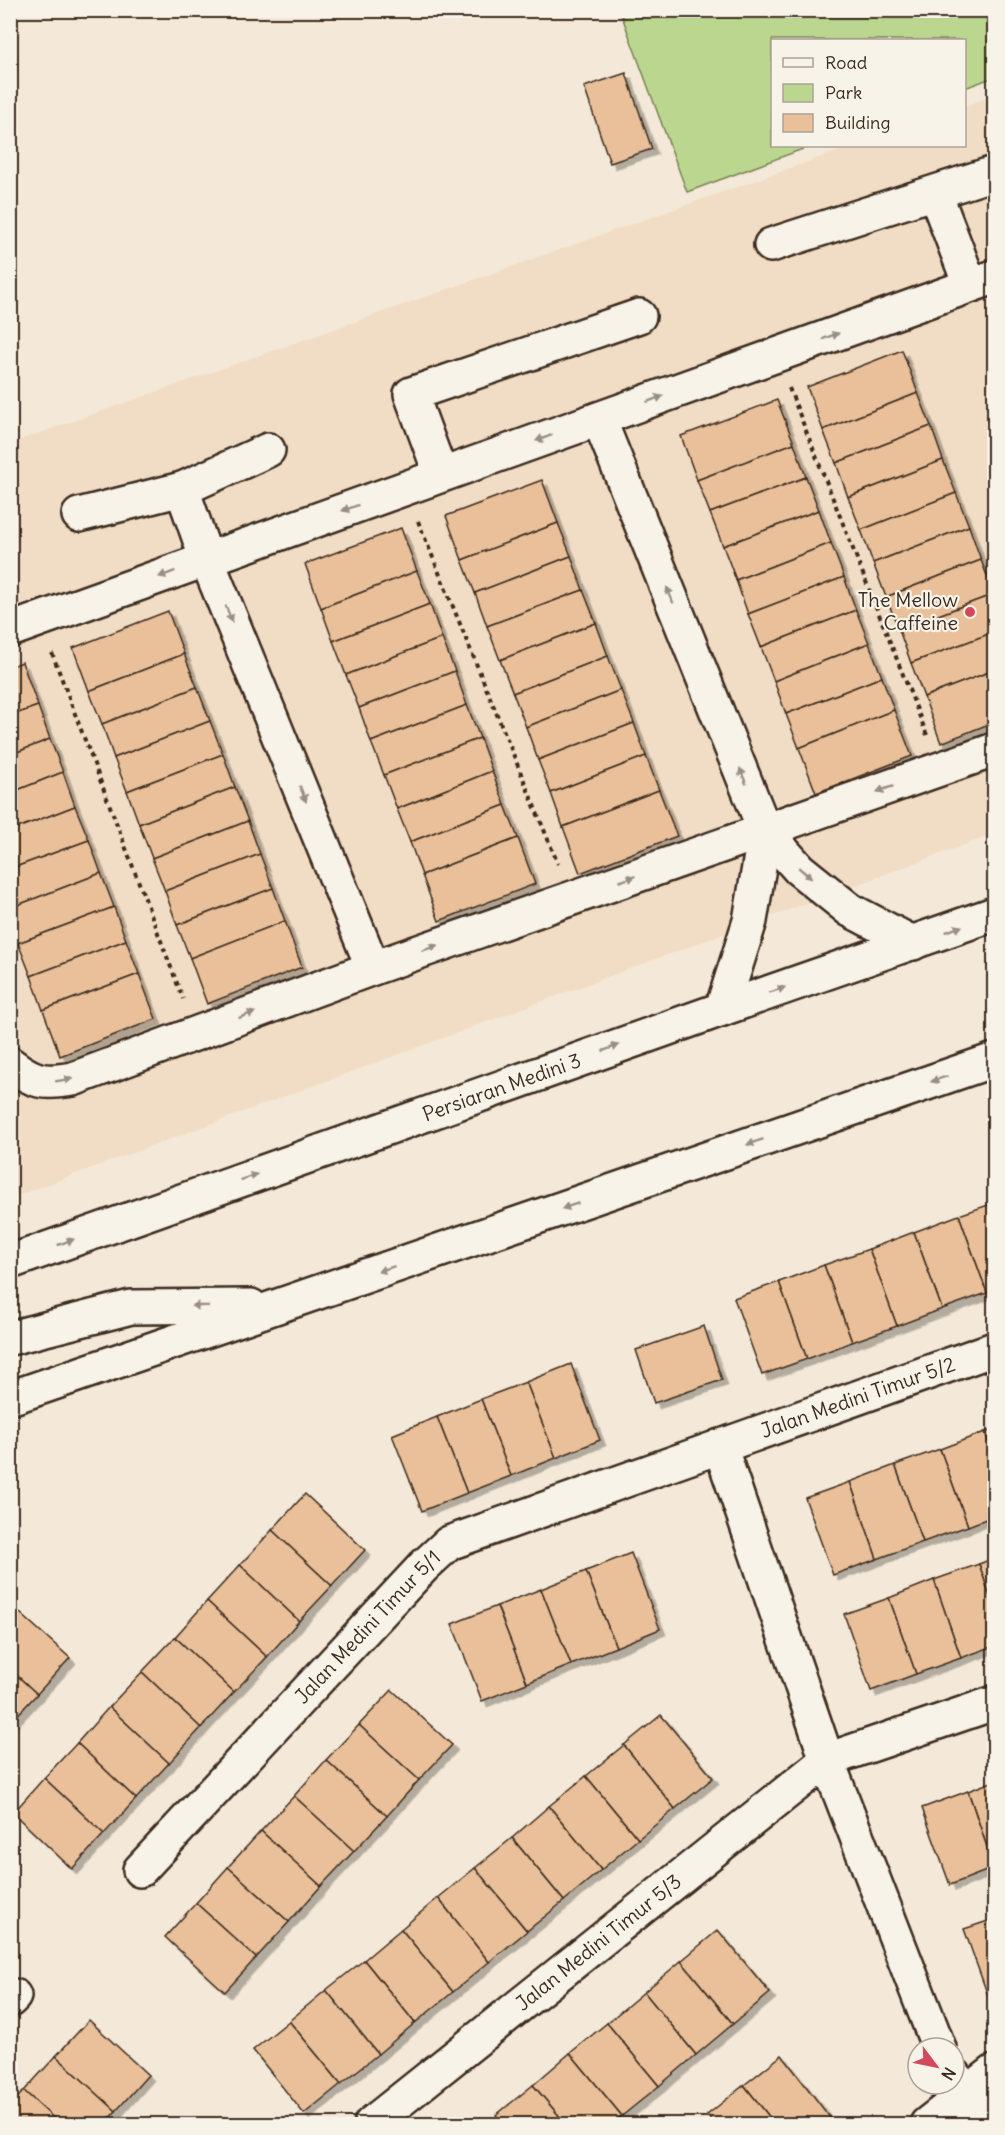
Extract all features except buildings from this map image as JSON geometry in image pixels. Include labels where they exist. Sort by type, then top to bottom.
[{"type":"street","points":[[771,245],[994,173]]},
{"type":"street","points":[[25,625],[982,281],[935,193]]},
{"type":"street","points":[[441,475],[411,394],[639,316]]},
{"type":"street","points":[[600,419],[765,831],[799,869],[850,910],[914,943]]},
{"type":"street","points":[[79,515],[182,489],[268,450]]},
{"type":"street","points":[[182,489],[207,560],[374,968]]},
{"type":"street","points":[[10,1064],[28,1077],[50,1083],[73,1079],[374,968],[994,750]]},
{"type":"street","points":[[722,1009],[750,921],[765,831]]},
{"type":"street","name":"Persiaran Medini 3","points":[[10,1262],[994,914]]},
{"type":"street","points":[[10,1398],[994,1060]]},
{"type":"street","points":[[10,1338],[131,1307],[280,1306]]},
{"type":"street","name":"Jalan Medini Timur 5/2","points":[[720,1446],[994,1349]]},
{"type":"street","points":[[720,1446],[827,1760],[934,2036]]},
{"type":"street","name":"Jalan Medini Timur 5/1","points":[[140,1870],[416,1575],[449,1543],[720,1446]]},
{"type":"street","name":"Jalan Medini Timur 5/3","points":[[371,2124],[827,1760],[994,1703]]},
{"type":"street","points":[[966,2082],[994,2072]]},
{"type":"street","points":[[966,2094],[986,2124]]},
{"type":"street","points":[[927,2124],[949,2096]]},
{"type":"path","points":[[776,355],[940,769]]},
{"type":"path","points":[[405,489],[572,898]]},
{"type":"path","points":[[25,625],[196,1034]]},
{"type":"shaded area","points":[[994,95],[994,834],[11,1198],[11,443],[850,147],[966,147],[966,106]]},
{"type":"green space","points":[[620,11],[994,11],[994,77],[966,88],[966,39],[771,39],[771,147],[808,147],[687,192]]},
{"type":"place","name":"The Mellow Caffeine","points":[[970,612]]}]
